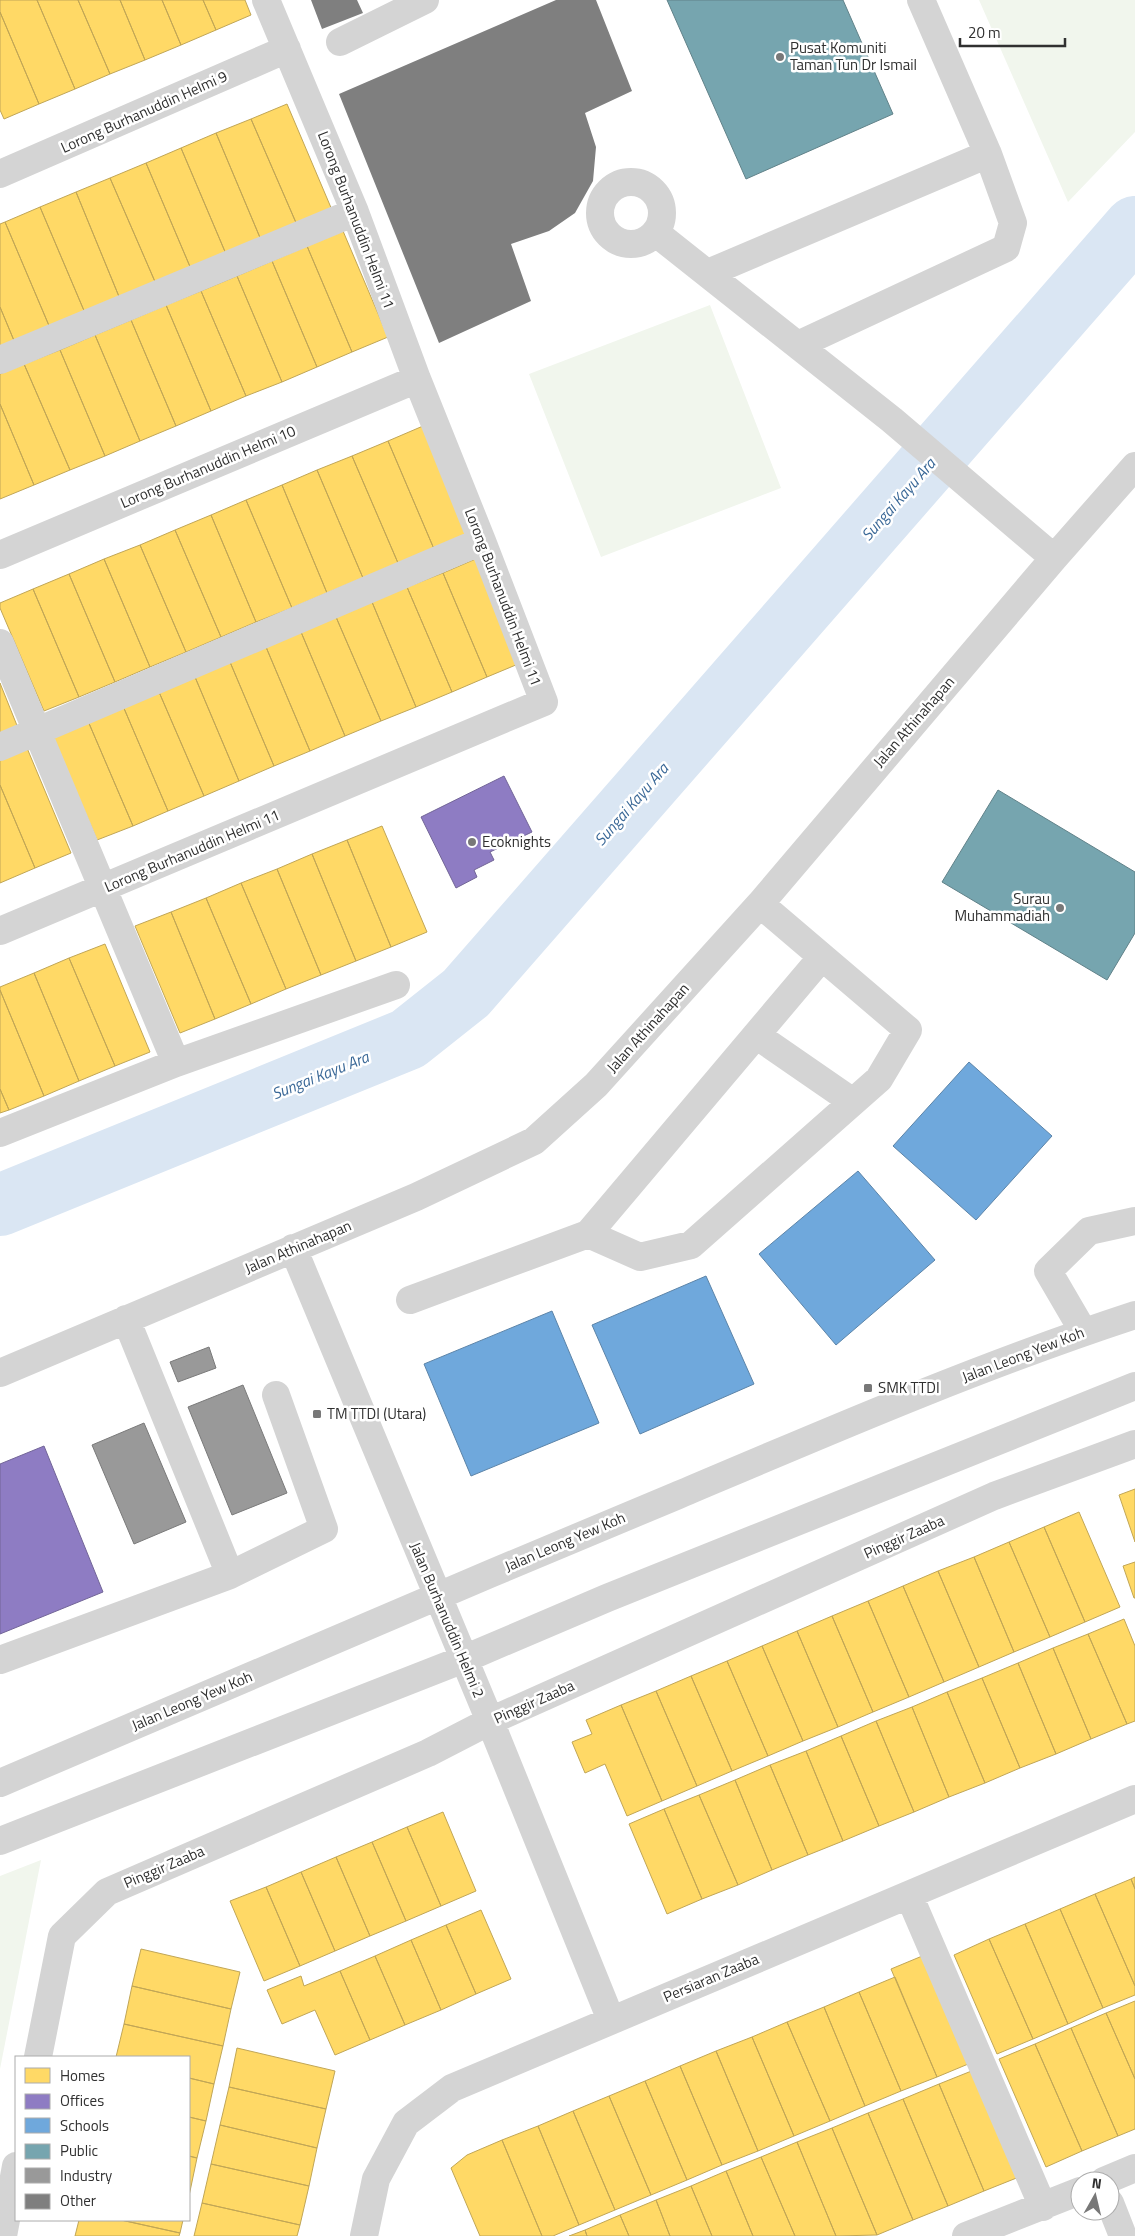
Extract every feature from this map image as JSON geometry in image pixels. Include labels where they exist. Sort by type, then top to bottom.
[{"type":"street","name":"Lorong Burhanuddin Helmi 11","points":[[0,931],[544,702],[482,541],[416,379],[355,212],[266,0]]},
{"type":"street","points":[[340,42],[425,0]]},
{"type":"street","points":[[798,345],[1006,248],[1013,223],[988,154],[922,0]]},
{"type":"street","name":"Lorong Burhanuddin Helmi 9","points":[[0,174],[287,50]]},
{"type":"street","points":[[708,272],[988,154]]},
{"type":"street","points":[[0,360],[355,212]]},
{"type":"street","points":[[656,233],[708,272],[892,420],[1054,558]]},
{"type":"street","name":"Lorong Burhanuddin Helmi 10","points":[[0,555],[416,379]]},
{"type":"street","name":"Jalan Athinahapan","points":[[0,1373],[416,1197],[534,1141],[596,1085],[760,904],[1054,558],[1135,466]]},
{"type":"street","points":[[0,747],[38,733],[482,541]]},
{"type":"street","points":[[0,643],[101,889],[176,1063]]},
{"type":"street","points":[[588,1234],[640,1257],[691,1245],[879,1079],[908,1030],[760,904]]},
{"type":"street","points":[[410,1300],[588,1234],[822,957]]},
{"type":"street","points":[[0,1133],[176,1063],[396,985]]},
{"type":"street","points":[[756,1035],[853,1102]]},
{"type":"street","points":[[1083,1332],[1048,1271],[1089,1231],[1135,1220]]},
{"type":"street","name":"Jalan Burhanuddin Helmi 2","points":[[292,1248],[436,1596],[490,1721],[610,2020]]},
{"type":"street","name":"Jalan Leong Yew Koh","points":[[0,1783],[436,1596],[869,1414],[1083,1332],[1135,1315]]},
{"type":"street","points":[[126,1320],[230,1574]]},
{"type":"street","points":[[0,1841],[464,1659],[607,1598],[1135,1386]]},
{"type":"street","points":[[0,1660],[230,1574],[324,1529],[276,1395]]},
{"type":"street","name":"Pinggir Zaaba","points":[[38,2056],[62,1936],[107,1892],[428,1753],[490,1721],[994,1496],[1135,1444]]},
{"type":"street","name":"Persiaran Zaaba","points":[[364,2236],[376,2179],[406,2123],[452,2088],[1135,1799]]},
{"type":"street","points":[[909,1895],[1043,2207]]},
{"type":"street","points":[[1120,2174],[1135,2168]]},
{"type":"street","points":[[2,2236],[15,2171]]},
{"type":"street","points":[[966,2236],[1070,2195]]},
{"type":"street","points":[[1117,2221],[1123,2236]]},
{"type":"shaded area","points":[[979,0],[1135,0],[1135,132],[1068,202]]},
{"type":"shaded area","points":[[710,305],[781,488],[601,557],[529,374]]},
{"type":"shaded area","points":[[41,1860],[0,2069],[0,1876]]},
{"type":"building: Homes","points":[[0,0],[37,0],[75,89],[39,104],[0,12]]},
{"type":"building: Homes","points":[[37,0],[78,0],[110,74],[75,89]]},
{"type":"building: Homes","points":[[78,0],[120,0],[145,60],[110,74]]},
{"type":"building: Homes","points":[[120,0],[162,0],[181,45],[145,60]]},
{"type":"building: Homes","points":[[162,0],[203,0],[216,30],[181,45]]},
{"type":"building: Homes","points":[[203,0],[245,0],[251,15],[216,30]]},
{"type":"building: Homes","points":[[0,12],[39,104],[4,119],[0,110]]},
{"type":"building: Homes","points":[[287,104],[332,210],[297,225],[251,119]]},
{"type":"building: Homes","points":[[251,119],[297,225],[261,240],[216,133]]},
{"type":"building: Homes","points":[[216,133],[261,240],[226,254],[181,148]]},
{"type":"building: Homes","points":[[181,148],[226,254],[191,269],[146,163]]},
{"type":"building: Homes","points":[[146,163],[191,269],[156,284],[110,178]]},
{"type":"building: Homes","points":[[110,178],[156,284],[120,299],[76,192]]},
{"type":"building: Homes","points":[[76,192],[120,299],[85,313],[40,207]]},
{"type":"building: Homes","points":[[40,207],[85,313],[50,328],[5,222]]},
{"type":"building: Homes","points":[[5,222],[50,328],[15,343],[0,307],[0,224]]},
{"type":"building: Homes","points":[[343,231],[388,337],[352,352],[307,246]]},
{"type":"building: Homes","points":[[307,246],[352,352],[317,367],[272,261]]},
{"type":"building: Homes","points":[[272,261],[317,367],[282,382],[237,276]]},
{"type":"building: Homes","points":[[237,276],[282,382],[246,396],[201,291]]},
{"type":"building: Homes","points":[[201,291],[246,396],[211,411],[166,305]]},
{"type":"building: Homes","points":[[166,305],[211,411],[176,426],[131,320]]},
{"type":"building: Homes","points":[[0,307],[15,343],[0,349]]},
{"type":"building: Homes","points":[[131,320],[176,426],[140,441],[95,335]]},
{"type":"building: Homes","points":[[95,335],[140,441],[105,456],[60,350]]},
{"type":"building: Homes","points":[[60,350],[105,456],[70,470],[24,364]]},
{"type":"building: Homes","points":[[24,364],[70,470],[34,485],[0,404],[0,374]]},
{"type":"building: Homes","points":[[0,404],[34,485],[0,499]]},
{"type":"building: Homes","points":[[423,426],[469,534],[434,549],[388,441]]},
{"type":"building: Homes","points":[[388,441],[434,549],[398,563],[352,456]]},
{"type":"building: Homes","points":[[352,456],[398,563],[363,578],[317,470]]},
{"type":"building: Homes","points":[[317,470],[363,578],[327,593],[282,485]]},
{"type":"building: Homes","points":[[282,485],[327,593],[292,608],[246,500]]},
{"type":"building: Homes","points":[[246,500],[292,608],[256,622],[211,515]]},
{"type":"building: Homes","points":[[211,515],[256,622],[221,637],[175,530]]},
{"type":"building: Homes","points":[[175,530],[221,637],[186,652],[140,545]]},
{"type":"building: Homes","points":[[140,545],[186,652],[150,667],[104,559]]},
{"type":"building: Homes","points":[[478,558],[523,662],[487,677],[443,573]]},
{"type":"building: Homes","points":[[104,559],[150,667],[115,682],[69,574]]},
{"type":"building: Homes","points":[[443,573],[487,677],[452,692],[407,587]]},
{"type":"building: Homes","points":[[69,574],[115,682],[79,697],[33,589]]},
{"type":"building: Homes","points":[[407,587],[452,692],[416,707],[372,602]]},
{"type":"building: Homes","points":[[33,589],[79,697],[44,711],[0,608],[0,603]]},
{"type":"building: Homes","points":[[372,602],[416,707],[381,721],[336,617]]},
{"type":"building: Homes","points":[[336,617],[381,721],[345,736],[301,632]]},
{"type":"building: Homes","points":[[301,632],[345,736],[310,751],[266,647]]},
{"type":"building: Homes","points":[[266,647],[310,751],[274,766],[230,662]]},
{"type":"building: Homes","points":[[230,662],[274,766],[239,781],[195,677]]},
{"type":"building: Homes","points":[[195,677],[239,781],[204,796],[159,692]]},
{"type":"building: Homes","points":[[0,683],[18,728],[0,735]]},
{"type":"building: Homes","points":[[159,692],[204,796],[168,811],[123,706]]},
{"type":"building: Homes","points":[[123,706],[168,811],[133,826],[88,721]]},
{"type":"building: Homes","points":[[88,721],[133,826],[97,840],[52,736]]},
{"type":"building: Homes","points":[[27,748],[71,853],[35,868],[0,785],[0,760]]},
{"type":"building: Homes","points":[[0,785],[35,868],[0,883]]},
{"type":"building: Homes","points":[[382,826],[427,932],[391,947],[347,840]]},
{"type":"building: Homes","points":[[347,840],[391,947],[356,961],[312,854]]},
{"type":"building: Homes","points":[[312,854],[356,961],[321,975],[277,869]]},
{"type":"building: Homes","points":[[277,869],[321,975],[286,989],[241,883]]},
{"type":"building: Homes","points":[[241,883],[286,989],[251,1004],[206,898]]},
{"type":"building: Homes","points":[[206,898],[251,1004],[215,1019],[171,912]]},
{"type":"building: Homes","points":[[171,912],[215,1019],[180,1033],[135,926]]},
{"type":"building: Homes","points":[[105,944],[150,1052],[115,1066],[69,958]]},
{"type":"building: Homes","points":[[69,958],[115,1066],[79,1081],[34,973]]},
{"type":"building: Homes","points":[[34,973],[79,1081],[44,1096],[0,990],[0,987]]},
{"type":"building: Homes","points":[[0,990],[44,1096],[9,1110],[0,1089]]},
{"type":"building: Homes","points":[[0,1089],[9,1110],[0,1113]]},
{"type":"building: Homes","points":[[1135,1489],[1135,1542],[1119,1495]]},
{"type":"building: Homes","points":[[1079,1512],[1120,1607],[1085,1622],[1044,1527]]},
{"type":"building: Homes","points":[[1044,1527],[1085,1622],[1050,1637],[1009,1542]]},
{"type":"building: Homes","points":[[1009,1542],[1050,1637],[1014,1652],[974,1557]]},
{"type":"building: Homes","points":[[974,1557],[1014,1652],[979,1667],[938,1571]]},
{"type":"building: Homes","points":[[1135,1562],[1135,1598],[1134,1598],[1123,1566]]},
{"type":"building: Homes","points":[[938,1571],[979,1667],[944,1682],[903,1586]]},
{"type":"building: Homes","points":[[903,1586],[944,1682],[909,1697],[868,1601]]},
{"type":"building: Homes","points":[[868,1601],[909,1697],[873,1712],[832,1616]]},
{"type":"building: Homes","points":[[832,1616],[873,1712],[838,1727],[797,1631]]},
{"type":"building: Homes","points":[[1124,1619],[1135,1646],[1135,1721],[1127,1724],[1088,1634]]},
{"type":"building: Homes","points":[[797,1631],[838,1727],[803,1741],[762,1646]]},
{"type":"building: Homes","points":[[1088,1634],[1127,1724],[1091,1739],[1053,1648]]},
{"type":"building: Homes","points":[[762,1646],[803,1741],[768,1756],[727,1661]]},
{"type":"building: Homes","points":[[1053,1648],[1091,1739],[1056,1754],[1018,1663]]},
{"type":"building: Homes","points":[[727,1661],[768,1756],[732,1771],[691,1676]]},
{"type":"building: Homes","points":[[1018,1663],[1056,1754],[1020,1768],[982,1678]]},
{"type":"building: Homes","points":[[691,1676],[732,1771],[697,1786],[656,1691]]},
{"type":"building: Homes","points":[[982,1678],[1020,1768],[985,1783],[947,1692]]},
{"type":"building: Homes","points":[[656,1691],[697,1786],[662,1801],[621,1705]]},
{"type":"building: Homes","points":[[947,1692],[985,1783],[949,1797],[912,1707]]},
{"type":"building: Homes","points":[[621,1705],[662,1801],[627,1816],[605,1764],[585,1773],[572,1742],[592,1734],[586,1720]]},
{"type":"building: Homes","points":[[912,1707],[949,1797],[914,1812],[876,1721]]},
{"type":"building: Homes","points":[[876,1721],[914,1812],[879,1826],[841,1736]]},
{"type":"building: Homes","points":[[841,1736],[879,1826],[843,1841],[806,1751]]},
{"type":"building: Homes","points":[[806,1751],[843,1841],[808,1855],[770,1765]]},
{"type":"building: Homes","points":[[770,1765],[808,1855],[772,1870],[735,1780]]},
{"type":"building: Homes","points":[[735,1780],[772,1870],[738,1885],[699,1795]]},
{"type":"building: Homes","points":[[699,1795],[738,1885],[702,1899],[664,1809]]},
{"type":"building: Homes","points":[[664,1809],[702,1899],[667,1914],[629,1824]]},
{"type":"building: Homes","points":[[443,1812],[476,1891],[441,1906],[407,1827]]},
{"type":"building: Homes","points":[[407,1827],[441,1906],[406,1921],[372,1842]]},
{"type":"building: Homes","points":[[372,1842],[406,1921],[370,1936],[336,1857]]},
{"type":"building: Homes","points":[[336,1857],[370,1936],[335,1951],[301,1872]]},
{"type":"building: Homes","points":[[301,1872],[335,1951],[300,1966],[266,1887]]},
{"type":"building: Homes","points":[[1135,1877],[1135,1889],[1131,1879]]},
{"type":"building: Homes","points":[[1131,1879],[1135,1889],[1135,1986],[1095,1894]]},
{"type":"building: Homes","points":[[266,1887],[300,1966],[264,1981],[230,1901]]},
{"type":"building: Homes","points":[[1095,1894],[1135,1986],[1135,1995],[1103,2008],[1060,1909]]},
{"type":"building: Homes","points":[[1060,1909],[1103,2008],[1068,2024],[1025,1924]]},
{"type":"building: Homes","points":[[481,1910],[511,1979],[476,1994],[446,1925]]},
{"type":"building: Homes","points":[[1025,1924],[1068,2024],[1033,2039],[989,1939]]},
{"type":"building: Homes","points":[[446,1925],[476,1994],[441,2010],[411,1940]]},
{"type":"building: Homes","points":[[989,1939],[1033,2039],[997,2054],[954,1955]]},
{"type":"building: Homes","points":[[411,1940],[441,2010],[405,2025],[375,1956]]},
{"type":"building: Homes","points":[[141,1949],[240,1972],[231,2009],[132,1986]]},
{"type":"building: Homes","points":[[927,1954],[973,2062],[937,2077],[891,1969]]},
{"type":"building: Homes","points":[[375,1956],[405,2025],[370,2040],[340,1971]]},
{"type":"building: Homes","points":[[340,1971],[370,2040],[335,2055],[315,2010],[282,2024],[267,1990],[301,1976],[304,1986]]},
{"type":"building: Homes","points":[[895,1977],[937,2077],[901,2091],[859,1992]]},
{"type":"building: Homes","points":[[132,1986],[231,2009],[223,2046],[124,2024]]},
{"type":"building: Homes","points":[[859,1992],[901,2091],[865,2106],[824,2007]]},
{"type":"building: Homes","points":[[1135,2001],[1135,2079],[1106,2013]]},
{"type":"building: Homes","points":[[824,2007],[865,2106],[830,2121],[787,2022]]},
{"type":"building: Homes","points":[[1106,2013],[1135,2079],[1135,2129],[1118,2136],[1071,2028]]},
{"type":"building: Homes","points":[[787,2022],[830,2121],[794,2136],[752,2037]]},
{"type":"building: Homes","points":[[124,2024],[223,2046],[214,2084],[190,2078],[190,2056],[116,2056]]},
{"type":"building: Homes","points":[[1071,2028],[1118,2136],[1082,2151],[1035,2044]]},
{"type":"building: Homes","points":[[752,2037],[794,2136],[758,2151],[716,2051]]},
{"type":"building: Homes","points":[[1035,2044],[1082,2151],[1046,2167],[999,2059]]},
{"type":"building: Homes","points":[[237,2048],[335,2071],[326,2109],[229,2087]]},
{"type":"building: Homes","points":[[716,2051],[758,2151],[722,2165],[680,2066]]},
{"type":"building: Homes","points":[[680,2066],[722,2165],[687,2180],[645,2081]]},
{"type":"building: Homes","points":[[974,2070],[1019,2177],[984,2191],[939,2084]]},
{"type":"building: Homes","points":[[190,2078],[214,2084],[206,2121],[190,2117]]},
{"type":"building: Homes","points":[[645,2081],[687,2180],[651,2195],[609,2096]]},
{"type":"building: Homes","points":[[939,2084],[984,2191],[948,2206],[903,2099]]},
{"type":"building: Homes","points":[[229,2087],[326,2109],[317,2148],[220,2125]]},
{"type":"building: Homes","points":[[609,2096],[651,2195],[615,2210],[573,2111]]},
{"type":"building: Homes","points":[[903,2099],[948,2206],[913,2220],[868,2113]]},
{"type":"building: Homes","points":[[573,2111],[615,2210],[579,2225],[538,2126]]},
{"type":"building: Homes","points":[[868,2113],[913,2220],[877,2235],[832,2128]]},
{"type":"building: Homes","points":[[190,2117],[206,2121],[197,2158],[190,2156]]},
{"type":"building: Homes","points":[[220,2125],[317,2148],[309,2186],[211,2164]]},
{"type":"building: Homes","points":[[538,2126],[579,2225],[553,2236],[542,2236],[502,2140]]},
{"type":"building: Homes","points":[[832,2128],[877,2235],[836,2236],[797,2142]]},
{"type":"building: Homes","points":[[502,2140],[542,2236],[480,2236],[451,2168],[467,2155]]},
{"type":"building: Homes","points":[[797,2142],[836,2236],[795,2236],[761,2157]]},
{"type":"building: Homes","points":[[190,2156],[197,2158],[190,2191]]},
{"type":"building: Homes","points":[[761,2157],[795,2236],[753,2236],[726,2171]]},
{"type":"building: Homes","points":[[211,2164],[309,2186],[300,2225],[202,2203]]},
{"type":"building: Homes","points":[[726,2171],[753,2236],[712,2236],[691,2186]]},
{"type":"building: Homes","points":[[691,2186],[712,2236],[670,2236],[656,2200]]},
{"type":"building: Homes","points":[[656,2200],[670,2236],[629,2236],[620,2215]]},
{"type":"building: Homes","points":[[202,2203],[300,2225],[297,2236],[194,2236]]},
{"type":"building: Homes","points":[[620,2215],[629,2236],[587,2236],[585,2230]]},
{"type":"building: Homes","points":[[79,2221],[126,2221],[180,2233],[179,2236],[75,2236]]},
{"type":"building: Homes","points":[[126,2221],[183,2221],[180,2233]]},
{"type":"building: Homes","points":[[585,2230],[587,2236],[569,2236]]},
{"type":"building: Offices","name":"Ecoknights","points":[[504,776],[532,832],[490,852],[494,860],[474,870],[477,877],[456,888],[421,817]]},
{"type":"building: Offices","points":[[44,1446],[103,1592],[0,1634],[0,1464]]},
{"type":"building: Schools","points":[[969,1062],[1052,1136],[976,1220],[893,1146]]},
{"type":"building: Schools","points":[[858,1171],[935,1260],[836,1345],[759,1254]]},
{"type":"building: Schools","points":[[706,1276],[754,1384],[640,1434],[592,1325]]},
{"type":"building: Schools","points":[[552,1311],[599,1423],[471,1476],[424,1364]]},
{"type":"building: Public","name":"Pusat Komuniti Taman Tun Dr Ismail","points":[[667,0],[843,0],[893,114],[746,179]]},
{"type":"building: Public","name":"Surau Muhammadiah","points":[[998,790],[1135,872],[1135,933],[1107,980],[942,882]]},
{"type":"building: Industry","points":[[209,1347],[216,1368],[178,1382],[170,1362]]},
{"type":"building: Industry","points":[[243,1385],[287,1493],[232,1515],[188,1407]]},
{"type":"building: Industry","points":[[144,1423],[186,1522],[134,1544],[92,1445]]},
{"type":"building: Other","points":[[311,0],[357,0],[363,13],[322,29]]},
{"type":"building: Other","points":[[556,0],[596,0],[632,91],[585,113],[596,147],[593,181],[575,213],[549,231],[511,244],[531,301],[439,343],[339,94]]},
{"type":"waterway","name":"Sungai Kayu Ara","points":[[0,1205],[408,1039],[466,993],[1135,227]]},
{"type":"place","name":"Pusat Komuniti Taman Tun Dr Ismail","points":[[780,57]]},
{"type":"place","name":"Ecoknights","points":[[472,842]]},
{"type":"place","name":"Surau Muhammadiah","points":[[1060,908]]},
{"type":"place","name":"SMK TTDI","points":[[868,1388]]},
{"type":"place","name":"TM TTDI (Utara)","points":[[317,1414]]}]
